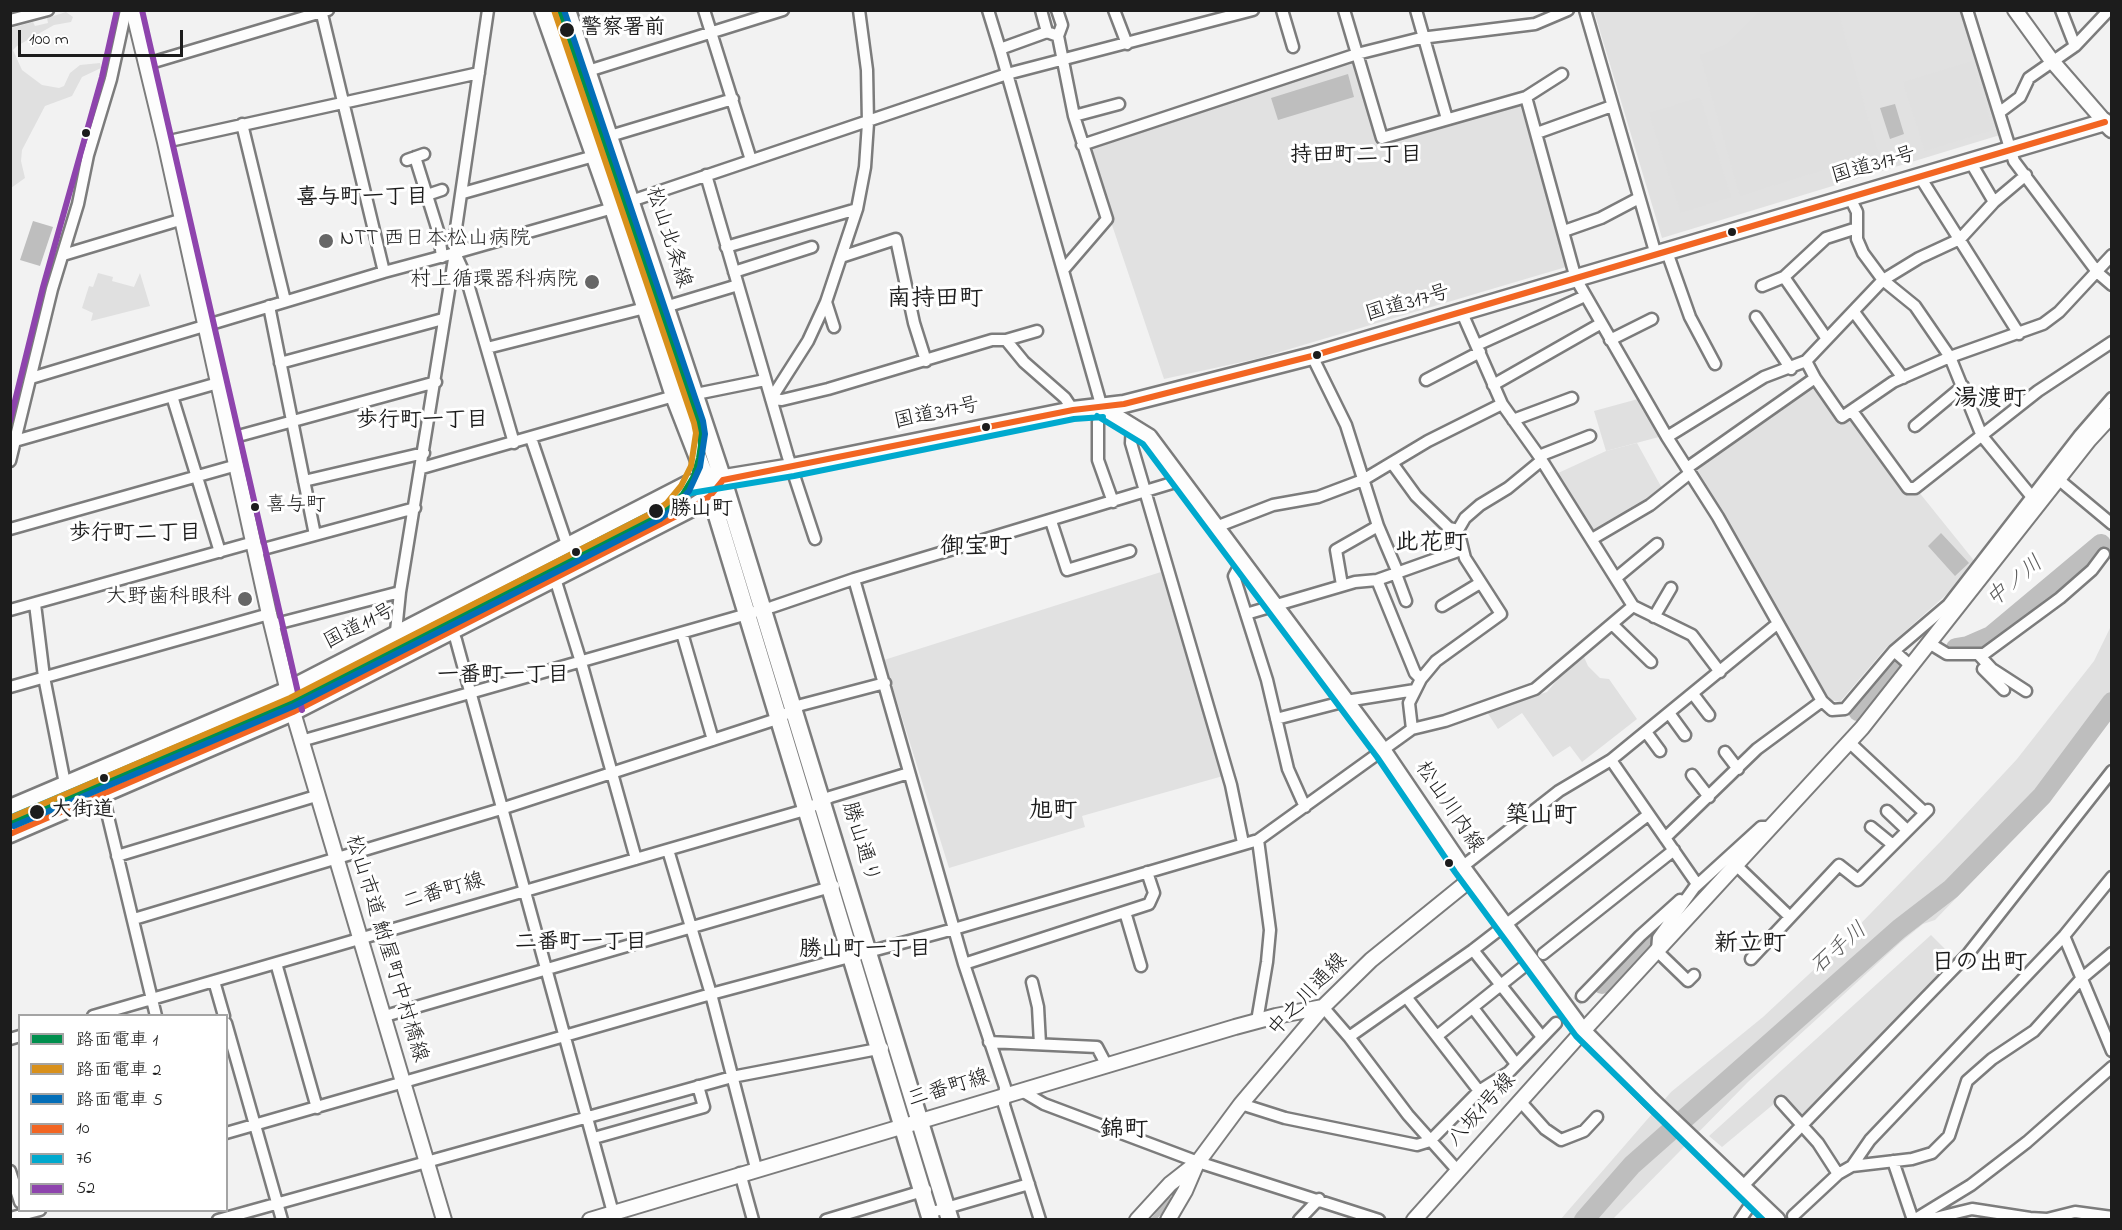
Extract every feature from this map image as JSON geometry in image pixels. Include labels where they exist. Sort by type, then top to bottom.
[{"type":"main road","name":"松山北条線","points":[[568,11],[665,307],[696,394],[713,486]]},
{"type":"main road","name":"松山北条線","points":[[544,14],[613,208],[674,396],[713,486]]},
{"type":"main road","name":"国道317号","points":[[713,486],[792,467],[1073,410],[1102,408],[1311,356],[2110,123]]},
{"type":"main road","name":"松山川内線","points":[[1102,408],[1132,424],[1149,437],[1272,606],[1384,752],[1466,873],[1582,1031],[1777,1220]]},
{"type":"main road","name":"国道11号","points":[[10,808],[288,690],[673,490],[713,486]]},
{"type":"main road","points":[[10,834],[294,712],[690,509],[713,486]]},
{"type":"main road","name":"勝山通り","points":[[713,486],[755,611],[795,711],[868,954],[887,1047]]},
{"type":"main road","name":"勝山通り","points":[[755,611],[777,719],[828,887],[851,958],[887,1047],[911,1124],[940,1186],[948,1214]]},
{"type":"main road","name":"勝山通り","points":[[911,1124],[922,1192],[930,1216]]},
{"type":"street","points":[[10,20],[48,10]]},
{"type":"street","points":[[10,461],[78,204],[90,146],[111,79],[126,10]]},
{"type":"street","name":"松山市道 鮒屋町中村橋線","points":[[134,10],[183,219],[270,619],[301,741],[385,1016],[444,1220]]},
{"type":"street","points":[[393,662],[400,592],[436,382],[488,10]]},
{"type":"street","points":[[704,10],[751,160]]},
{"type":"street","points":[[588,71],[783,10]]},
{"type":"street","points":[[771,399],[808,341],[826,302],[844,255],[857,209],[866,167],[868,123],[867,70],[859,10]]},
{"type":"street","points":[[988,10],[1102,408],[1098,422],[1098,460],[1113,502]]},
{"type":"street","points":[[1041,10],[1064,60],[1074,116],[1107,219],[1064,269]]},
{"type":"street","points":[[1000,49],[1053,34],[1062,26],[1057,10]]},
{"type":"street","points":[[1114,10],[1127,44]]},
{"type":"street","points":[[631,201],[868,123],[1007,74],[1127,44],[1217,15],[1253,10]]},
{"type":"street","points":[[1282,10],[1293,47]]},
{"type":"street","points":[[1344,10],[1382,138],[1526,97],[1562,74]]},
{"type":"street","points":[[1416,10],[1421,38],[1447,119]]},
{"type":"street","points":[[1082,145],[1357,54],[1421,38],[1535,24],[1568,10]]},
{"type":"street","points":[[1585,10],[1639,198],[1661,253],[1714,364]]},
{"type":"street","points":[[1967,10],[2000,112],[2010,151],[2098,273],[2112,285]]},
{"type":"street","points":[[2015,10],[2052,61],[2110,123]]},
{"type":"street","points":[[2061,10],[2075,46]]},
{"type":"street","points":[[2000,112],[2020,97],[2029,78],[2075,46],[2109,10]]},
{"type":"street","points":[[147,64],[323,11],[341,104],[384,272]]},
{"type":"street","points":[[544,14],[568,11]]},
{"type":"street","points":[[165,142],[479,73]]},
{"type":"street","points":[[1526,97],[1576,279],[1667,437],[1718,517],[1822,701],[1832,710],[1845,709],[1894,651],[1948,604],[2112,398]]},
{"type":"street","points":[[610,136],[733,99]]},
{"type":"street","points":[[1074,116],[1119,104]]},
{"type":"street","points":[[1537,133],[1612,106]]},
{"type":"street","points":[[242,124],[285,301]]},
{"type":"street","points":[[462,193],[594,156]]},
{"type":"street","points":[[415,157],[440,234],[442,257]]},
{"type":"street","points":[[1971,163],[1994,202]]},
{"type":"street","points":[[1667,437],[1764,377],[1791,369],[1806,361],[1883,279],[1919,258],[1960,239],[1994,202],[2026,175]]},
{"type":"street","points":[[706,176],[765,380],[815,538]]},
{"type":"street","points":[[1920,177],[2019,334]]},
{"type":"street","points":[[427,195],[442,190]]},
{"type":"street","points":[[1564,231],[1601,218],[1639,198]]},
{"type":"street","points":[[1850,198],[1857,212],[1857,239],[1863,253],[1883,279],[1915,306],[1950,357],[1982,436],[2032,497]]},
{"type":"street","points":[[31,378],[384,272],[613,208]]},
{"type":"street","points":[[726,247],[857,209]]},
{"type":"street","points":[[63,255],[183,219]]},
{"type":"street","points":[[1762,286],[1784,277],[1826,238],[1857,228]]},
{"type":"street","points":[[844,255],[896,239],[914,323],[927,361]]},
{"type":"street","points":[[734,272],[812,247]]},
{"type":"street","points":[[455,253],[466,277],[514,443]]},
{"type":"street","points":[[1806,361],[1842,417],[1903,378],[1950,357],[2043,324],[2059,312],[2098,273],[2112,255]]},
{"type":"street","points":[[1784,277],[1827,339]]},
{"type":"street","points":[[665,307],[738,285]]},
{"type":"street","points":[[1426,380],[1479,348],[1585,296]]},
{"type":"street","points":[[826,302],[834,327]]},
{"type":"street","points":[[269,306],[315,535]]},
{"type":"street","points":[[487,348],[645,308]]},
{"type":"street","points":[[1854,312],[1903,378]]},
{"type":"street","points":[[1462,313],[1502,404],[1540,458],[1633,606],[1692,635],[1720,672]]},
{"type":"street","points":[[1756,317],[1791,369]]},
{"type":"street","points":[[280,363],[443,319]]},
{"type":"street","points":[[1610,340],[1652,319]]},
{"type":"street","points":[[1493,385],[1600,324]]},
{"type":"street","points":[[771,399],[782,400],[816,392],[992,340],[1006,340],[1037,331]]},
{"type":"street","points":[[1006,340],[1024,362],[1065,398],[1073,410]]},
{"type":"street","points":[[1852,411],[1908,488],[1915,488],[2038,391],[2112,342]]},
{"type":"street","points":[[1311,356],[1346,425],[1378,526],[1406,601]]},
{"type":"street","points":[[1592,539],[1650,505],[1688,471],[1815,378]]},
{"type":"street","points":[[696,394],[765,380]]},
{"type":"street","points":[[231,438],[436,382]]},
{"type":"street","points":[[15,441],[218,383]]},
{"type":"street","points":[[1915,426],[1962,386]]},
{"type":"street","points":[[172,396],[220,552]]},
{"type":"street","points":[[422,468],[674,396]]},
{"type":"street","points":[[1514,420],[1572,398]]},
{"type":"street","points":[[1216,527],[1273,505],[1318,497],[1363,480],[1502,404]]},
{"type":"street","name":"八坂1号線","points":[[1414,1220],[1582,1031],[1737,866],[1849,742],[2058,479],[2112,415]]},
{"type":"street","points":[[1132,424],[1131,443],[1231,785],[1243,843]]},
{"type":"street","points":[[1412,729],[1410,703],[1421,679],[1436,661],[1501,614],[1461,550],[1458,530],[1465,518],[1480,505],[1508,488],[1540,458],[1590,436]]},
{"type":"street","points":[[531,438],[575,568]]},
{"type":"street","points":[[304,481],[424,453]]},
{"type":"street","points":[[1392,463],[1416,496],[1449,528],[1458,530]]},
{"type":"street","points":[[10,529],[237,465]]},
{"type":"street","points":[[2058,479],[2112,524]]},
{"type":"street","points":[[301,741],[471,695],[682,633],[1182,480]]},
{"type":"street","points":[[10,610],[220,552],[315,535],[415,508]]},
{"type":"street","points":[[1051,520],[1067,570],[1130,550]]},
{"type":"street","points":[[1342,585],[1336,550],[1378,526]]},
{"type":"street","points":[[1616,578],[1657,544]]},
{"type":"street","points":[[1246,614],[1342,585],[1377,580],[1461,550]]},
{"type":"street","points":[[1929,643],[1947,654],[1975,656],[1995,649],[2060,598],[2092,570],[2104,554]]},
{"type":"street","points":[[548,556],[613,772],[636,859]]},
{"type":"street","points":[[1241,562],[1234,576],[1290,775],[1305,807]]},
{"type":"street","points":[[854,579],[964,964],[1005,1087],[1004,1105],[1040,1220]]},
{"type":"street","points":[[1377,580],[1415,673],[1421,679]]},
{"type":"street","points":[[1442,606],[1480,583]]},
{"type":"street","points":[[1654,617],[1671,588]]},
{"type":"street","points":[[10,687],[270,619],[400,592]]},
{"type":"street","points":[[35,604],[44,677],[70,809]]},
{"type":"street","points":[[228,1132],[566,1038],[711,994],[868,954],[1258,840],[1384,752],[1412,729],[1446,721],[1535,689],[1633,606]]},
{"type":"street","points":[[444,610],[454,630],[501,809],[589,1117],[614,1216]]},
{"type":"street","points":[[1466,873],[1559,790],[1611,760],[1777,624]]},
{"type":"street","points":[[1613,625],[1651,662]]},
{"type":"street","points":[[682,633],[713,740]]},
{"type":"street","points":[[1894,651],[1911,666]]},
{"type":"street","points":[[1975,656],[2004,690]]},
{"type":"street","points":[[1975,656],[2026,691]]},
{"type":"street","points":[[134,919],[501,809],[777,719],[795,711],[801,705],[885,683]]},
{"type":"street","points":[[1276,719],[1346,701],[1415,690]]},
{"type":"street","points":[[1693,694],[1709,715]]},
{"type":"street","points":[[1665,838],[1757,749],[1822,701]]},
{"type":"street","points":[[1669,713],[1685,735]]},
{"type":"street","points":[[1646,732],[1660,751]]},
{"type":"street","points":[[1751,959],[1839,865],[1858,880],[1926,811],[1849,742]]},
{"type":"street","points":[[1725,752],[1738,769]]},
{"type":"street","points":[[1611,760],[1697,884]]},
{"type":"street","points":[[97,771],[156,1014]]},
{"type":"street","points":[[1743,1186],[1968,954],[2112,771]]},
{"type":"street","name":"二番町線","points":[[100,1014],[805,810],[822,801],[909,773]]},
{"type":"street","points":[[1692,775],[1709,797]]},
{"type":"street","points":[[117,856],[316,796]]},
{"type":"street","points":[[1887,812],[1907,830]]},
{"type":"street","points":[[1349,1037],[1473,950],[1648,815]]},
{"type":"street","points":[[1582,996],[1640,936],[1761,827],[1772,827]]},
{"type":"street","points":[[1871,827],[1893,845]]},
{"type":"street","points":[[1257,1021],[1270,930],[1258,840]]},
{"type":"street","points":[[668,850],[711,994],[756,1168]]},
{"type":"street","points":[[1543,954],[1674,850]]},
{"type":"street","points":[[1737,866],[1790,917]]},
{"type":"street","points":[[964,964],[1149,904],[1154,893],[1147,872]]},
{"type":"street","name":"中之川通線","points":[[1137,1220],[1170,1184],[1198,1161],[1241,1104],[1323,1007],[1466,873]]},
{"type":"street","points":[[1852,1166],[1870,1140],[2064,936],[2112,877]]},
{"type":"street","points":[[385,1016],[847,882]]},
{"type":"street","points":[[1694,975],[1688,981],[1657,951],[1658,938],[1697,884]]},
{"type":"street","points":[[1125,912],[1141,966]]},
{"type":"street","points":[[2064,936],[2112,1052]]},
{"type":"street","points":[[1473,950],[1542,1037]]},
{"type":"street","points":[[1793,1216],[1838,1174],[1852,1166],[1923,1157],[1944,1143],[1953,1125],[1967,1081],[1992,1059],[2034,1031],[2081,979],[2112,953]]},
{"type":"street","points":[[276,963],[317,1108]]},
{"type":"street","points":[[1437,1036],[1522,969]]},
{"type":"street","points":[[214,981],[223,1014]]},
{"type":"street","points":[[1032,982],[1038,1006],[1040,1044]]},
{"type":"street","points":[[1407,998],[1479,1091]]},
{"type":"street","points":[[1323,1007],[1430,1141],[1458,1171]]},
{"type":"street","name":"三番町線","points":[[590,1220],[614,1216],[756,1168],[1257,1021],[1323,1007]]},
{"type":"street","points":[[1473,1008],[1516,1064]]},
{"type":"street","points":[[1241,1104],[1285,1118],[1410,1145],[1430,1141],[1479,1091],[1516,1064],[1556,1023]]},
{"type":"street","points":[[228,1030],[282,1220]]},
{"type":"street","points":[[989,1042],[1097,1047],[1107,1066]]},
{"type":"street","points":[[217,1220],[732,1077],[887,1047]]},
{"type":"street","points":[[1893,1161],[1914,1220],[1971,1185],[2026,1142],[2112,1067]]},
{"type":"street","points":[[594,1138],[704,1107],[698,1086]]},
{"type":"street","points":[[1022,1091],[1044,1104],[1198,1161],[1379,1220]]},
{"type":"street","points":[[1520,1101],[1545,1129],[1561,1140],[1584,1131],[1597,1117]]},
{"type":"street","points":[[1781,1102],[1803,1125],[1838,1174]]},
{"type":"street","name":"中之川通線","points":[[1167,1220],[1185,1191],[1198,1161]]},
{"type":"street","points":[[10,1171],[18,1196]]},
{"type":"street","points":[[740,1173],[753,1220]]},
{"type":"street","points":[[930,1216],[948,1214],[1029,1184]]},
{"type":"street","points":[[826,1220],[940,1186]]},
{"type":"street","points":[[1740,1220],[1755,1198]]},
{"type":"street","points":[[1299,1220],[1319,1199]]},
{"type":"street","points":[[1927,1220],[1972,1209],[2047,1219],[2075,1212],[2112,1217]]},
{"type":"street","points":[[10,1218],[23,1215]]},
{"type":"shaded area","points":[[1762,10],[1838,11],[1878,153],[1740,196],[1700,55],[1727,44]]},
{"type":"shaded area","points":[[1594,11],[1962,11],[2000,135],[1662,238]]},
{"type":"shaded area","points":[[66,12],[73,17],[71,22],[54,25],[13,50],[22,70],[42,85],[59,88],[64,86],[70,73],[80,65],[100,63],[101,68],[82,77],[72,96],[45,106],[22,150],[21,161],[25,178],[11,188],[11,28],[33,22],[35,26],[48,23],[47,18]]},
{"type":"shaded area","points":[[1352,61],[1380,146],[1520,105],[1564,246],[1566,267],[1256,359],[1164,379],[1086,148]]},
{"type":"shaded area","points":[[1972,61],[1993,130],[1925,151],[1903,82]]},
{"type":"shaded area","points":[[1348,74],[1354,97],[1278,120],[1271,98]]},
{"type":"shaded area","points":[[1700,97],[1731,197],[1681,213],[1649,113]]},
{"type":"shaded area","points":[[1895,104],[1904,134],[1890,139],[1880,108]]},
{"type":"shaded area","points":[[33,221],[53,227],[40,266],[20,260]]},
{"type":"shaded area","points":[[98,273],[113,277],[112,281],[134,287],[140,273],[150,306],[91,321],[93,313],[82,308],[89,286],[93,287]]},
{"type":"shaded area","points":[[1814,384],[1838,422],[1851,415],[1904,490],[1918,491],[1976,563],[1955,587],[1885,649],[1840,702],[1830,700],[1695,473],[1696,466]]},
{"type":"shaded area","points":[[1638,399],[1659,437],[1606,451],[1594,411]]},
{"type":"shaded area","points":[[1637,443],[1663,490],[1644,504],[1592,531],[1556,474],[1606,451]]},
{"type":"shaded area","points":[[1941,533],[1969,563],[1955,576],[1928,546]]},
{"type":"shaded area","points":[[1161,572],[1223,776],[1082,816],[1085,827],[949,868],[884,660]]},
{"type":"shaded area","points":[[2111,626],[2111,716],[2048,803],[1935,920],[1923,924],[1901,942],[1748,1082],[1613,1219],[1560,1220],[1671,1092],[1763,1017],[1836,949],[1941,841],[2017,759],[2094,661]]},
{"type":"shaded area","points":[[1584,657],[1588,666],[1600,678],[1609,679],[1637,719],[1582,762],[1570,746],[1553,757],[1522,713],[1498,729],[1487,712],[1547,692],[1559,678]]},
{"type":"shaded area","points":[[1931,935],[1955,959],[1799,1120],[1781,1098],[1722,1147],[1709,1136]]},
{"type":"shaded area","points":[[1169,1196],[1174,1200],[1157,1219],[1150,1220]]},
{"type":"waterway","name":"中ノ川","points":[[1956,648],[1968,646],[1991,636],[2101,544]]},
{"type":"waterway","name":"中ノ川","points":[[1858,711],[1895,670]]},
{"type":"waterway","name":"石手川","points":[[1584,1220],[1632,1165],[1899,929],[1951,889],[2042,796],[2112,702]]},
{"type":"waterway","name":"中ノ川","points":[[1602,984],[1658,925]]},
{"type":"tunnel","points":[[1556,1023],[1582,996]]},
{"type":"tram line","name":"2","points":[[10,818],[290,698],[656,511],[667,503],[681,486],[691,466],[696,433],[694,423],[554,10]]},
{"type":"tram line","name":"1","points":[[10,824],[292,703],[653,518],[669,508],[683,494],[694,476],[699,458],[701,445],[698,420],[560,10]]},
{"type":"tram line","name":"5","points":[[14,826],[294,706],[660,519],[673,509],[689,491],[700,467],[705,434],[703,421],[564,10]]},
{"type":"transit line","name":"52","points":[[10,421],[43,287],[102,77],[117,10]]},
{"type":"transit line","name":"52","points":[[142,10],[302,710]]},
{"type":"transit line","name":"10","points":[[10,834],[293,712],[690,509],[710,496],[723,480],[1073,410],[1124,404],[1312,356],[2105,122]]},
{"type":"transit line","name":"76","points":[[1097,416],[1143,444],[1377,757],[1455,872],[1576,1036],[1763,1220]]},
{"type":"transit line","name":"76","points":[[14,816],[292,698],[691,493],[794,476],[1074,419],[1103,417]]},
{"type":"transit line","name":"52","points":[[10,824],[289,704]]},
{"type":"place","name":"警察署前","points":[[567,30]]},
{"type":"place","name":"NTT 西日本松山病院","points":[[326,241]]},
{"type":"place","name":"村上循環器科病院","points":[[592,282]]},
{"type":"place","name":"喜与町","points":[[255,507]]},
{"type":"place","name":"勝山町","points":[[656,511]]},
{"type":"place","name":"大野歯科眼科","points":[[245,599]]},
{"type":"place","name":"大街道","points":[[37,812]]},
{"type":"district","name":"持田町二丁目","points":[[1356,157]]},
{"type":"district","name":"喜与町一丁目","points":[[362,199]]},
{"type":"district","name":"南持田町","points":[[935,301]]},
{"type":"district","name":"湯渡町","points":[[1990,401]]},
{"type":"district","name":"歩行町一丁目","points":[[422,422]]},
{"type":"district","name":"歩行町二丁目","points":[[135,535]]},
{"type":"district","name":"此花町","points":[[1431,545]]},
{"type":"district","name":"御宝町","points":[[976,549]]},
{"type":"district","name":"一番町一丁目","points":[[503,677]]},
{"type":"district","name":"旭町","points":[[1053,813]]},
{"type":"district","name":"築山町","points":[[1541,818]]},
{"type":"district","name":"二番町一丁目","points":[[581,944]]},
{"type":"district","name":"新立町","points":[[1750,946]]},
{"type":"district","name":"勝山町一丁目","points":[[865,951]]},
{"type":"district","name":"日の出町","points":[[1979,965]]},
{"type":"district","name":"錦町","points":[[1124,1132]]}]
